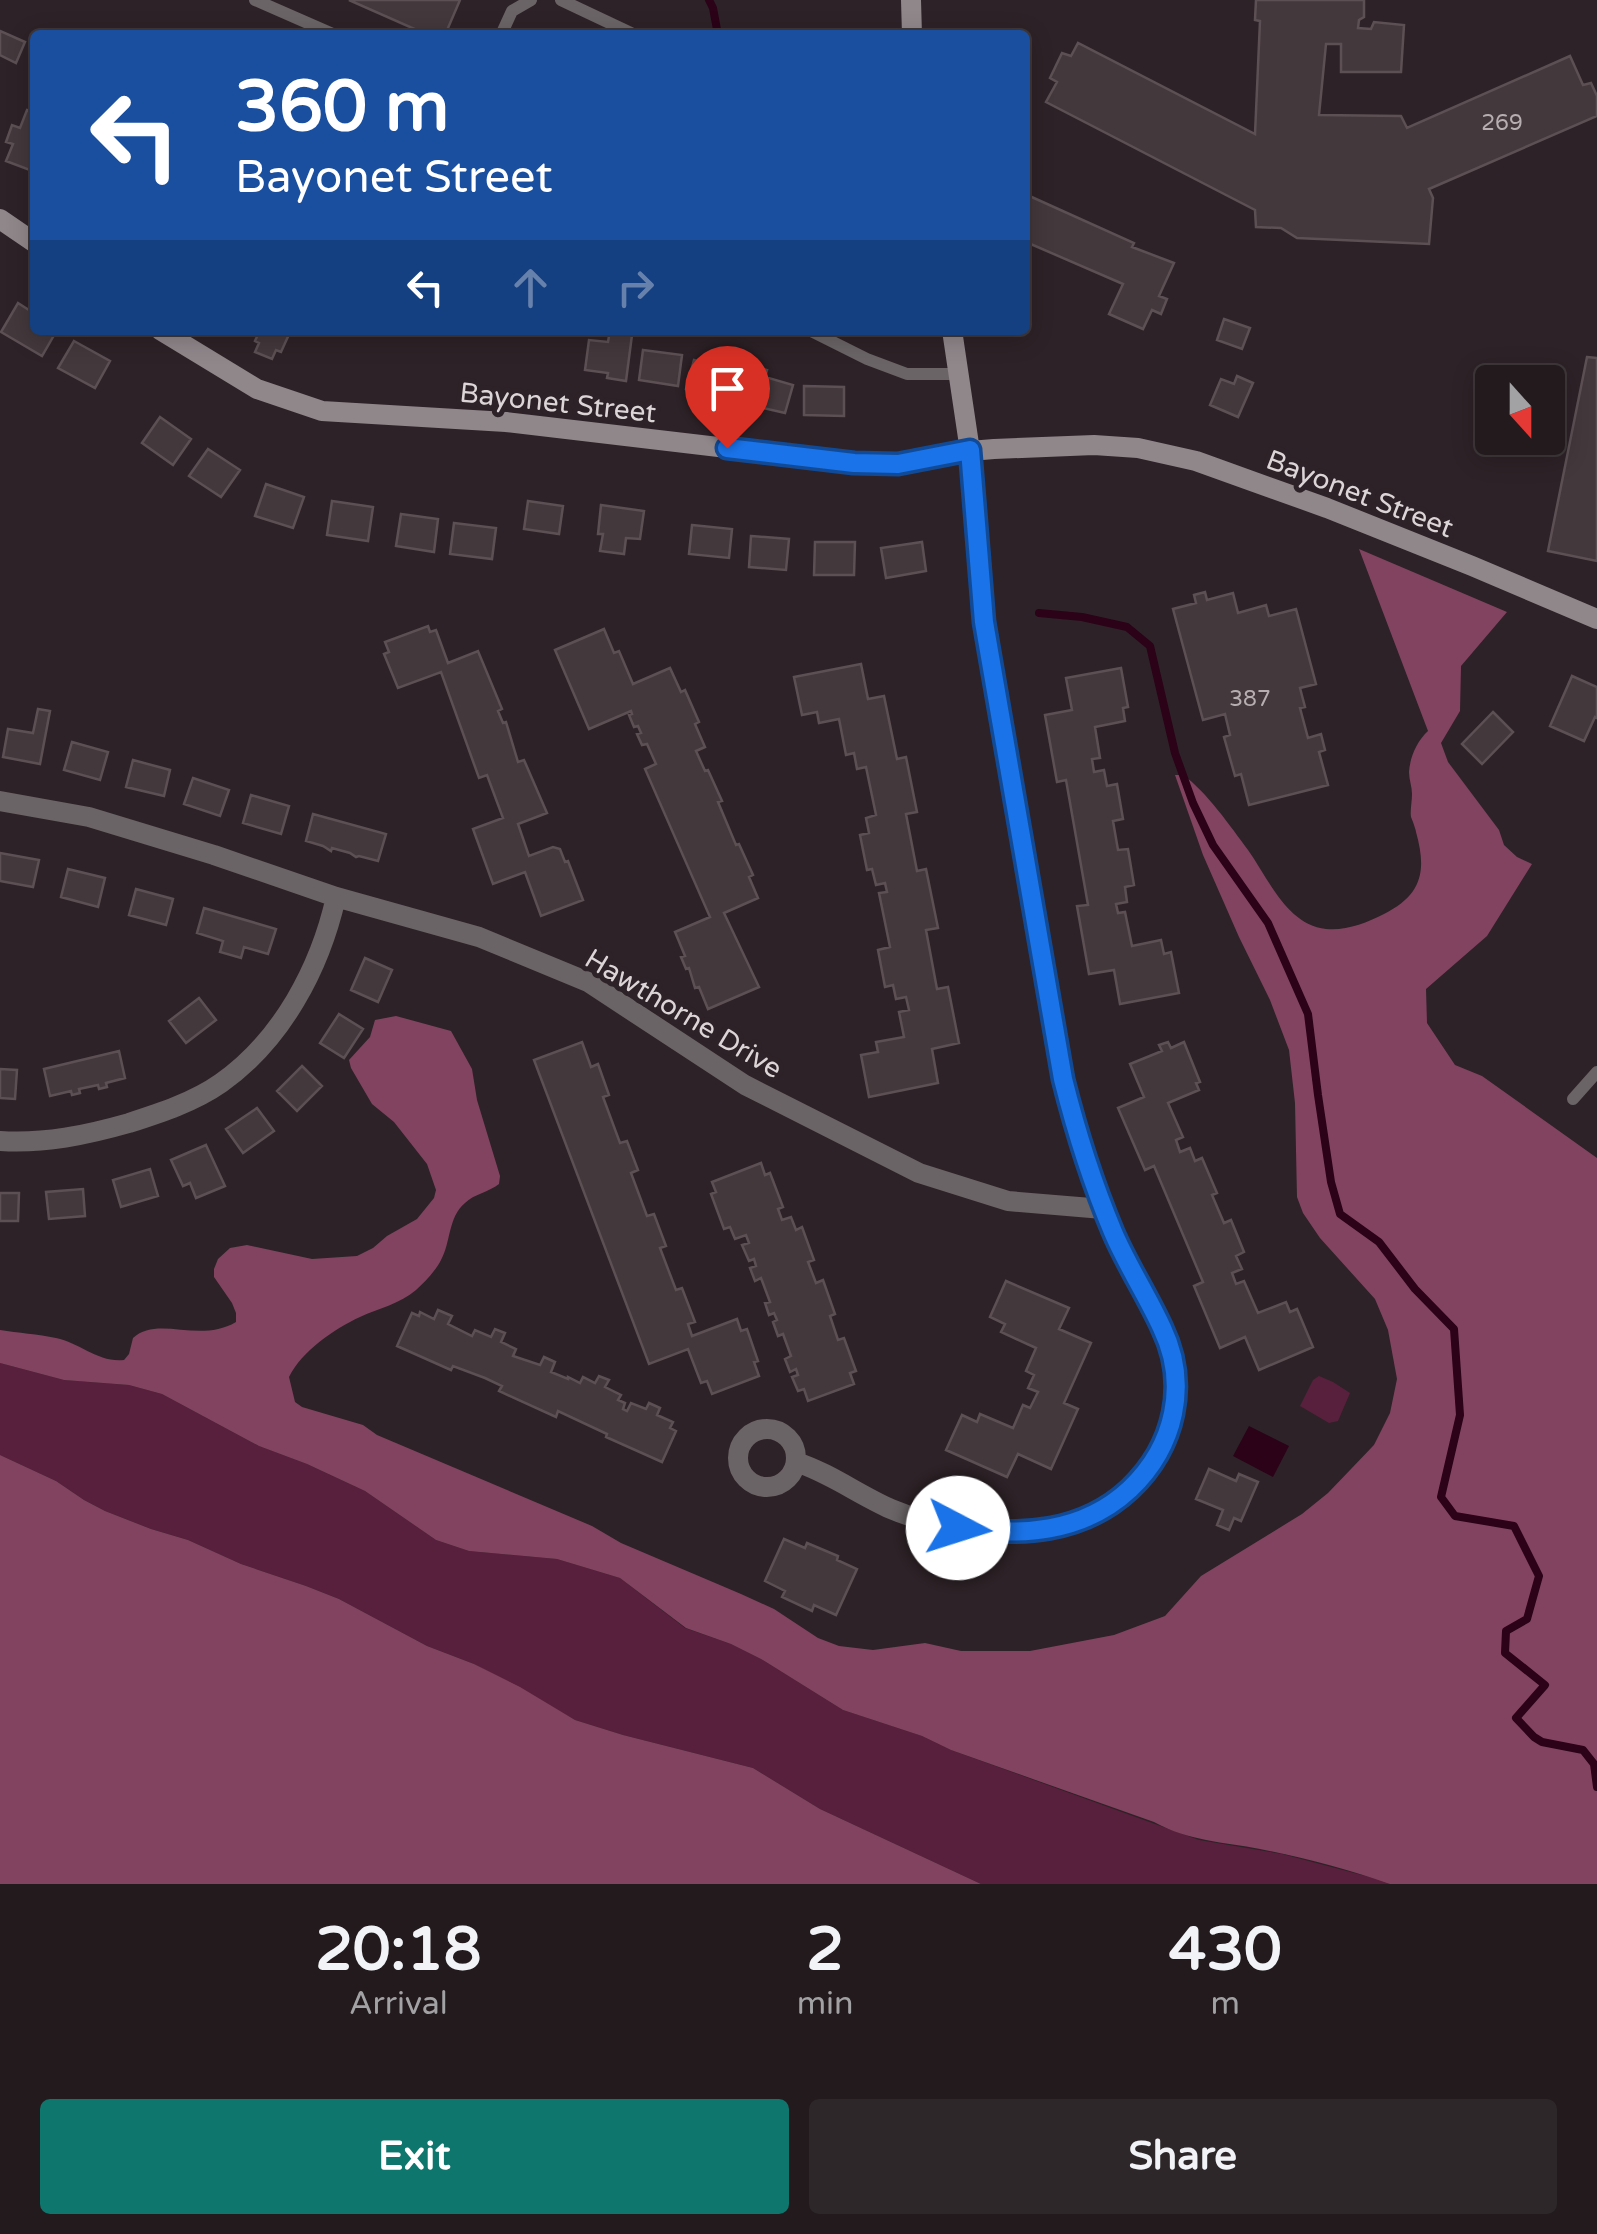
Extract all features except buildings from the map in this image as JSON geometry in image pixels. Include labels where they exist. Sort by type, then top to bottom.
[{"type":"street","points":[[911,0],[912,30]]},
{"type":"street","points":[[0,219],[30,240]]},
{"type":"street","name":"Bayonet Street","points":[[168,335],[257,389],[322,411],[506,422],[854,463],[898,464],[970,450],[1094,445],[1138,448],[1196,461],[1327,508],[1597,620]]},
{"type":"street","points":[[796,1462],[895,1510],[932,1522],[969,1530],[1010,1532],[1055,1528],[1093,1515],[1118,1499],[1145,1473],[1165,1442],[1174,1416],[1176,1380],[1172,1354],[1104,1209],[1072,1116],[1052,1020],[984,622],[970,450],[950,335]]},
{"type":"street","name":"Hawthorne Drive","points":[[0,801],[89,818],[478,937],[588,982],[745,1085],[920,1174],[1008,1201],[1104,1209]]},
{"type":"street","points":[[0,1141],[93,1134],[167,1111],[220,1084],[267,1042],[302,989],[328,932],[336,896]]},
{"type":"lane","points":[[255,0],[324,30]]},
{"type":"lane","points":[[502,30],[512,10],[531,0]]},
{"type":"lane","points":[[561,0],[624,30]]},
{"type":"lane","points":[[819,335],[907,374],[959,374]]},
{"type":"lane","points":[[1573,1099],[1597,1072]]},
{"type":"shaded area","points":[[1359,549],[1507,612],[1461,666],[1460,711],[1441,743],[1448,762],[1499,830],[1504,845],[1532,864],[1487,936],[1426,989],[1427,1023],[1455,1065],[1482,1076],[1597,1158],[1597,1884],[1390,1884],[1309,1860],[1180,1833],[843,1710],[761,1659],[686,1628],[620,1578],[557,1559],[469,1551],[436,1540],[365,1491],[259,1446],[162,1394],[129,1385],[64,1380],[0,1363],[0,1330],[56,1338],[98,1356],[124,1360],[133,1338],[143,1332],[222,1328],[236,1322],[236,1313],[214,1277],[214,1269],[230,1248],[247,1245],[312,1259],[357,1256],[417,1219],[436,1190],[427,1164],[394,1122],[372,1104],[349,1060],[370,1037],[375,1020],[396,1016],[451,1031],[472,1069],[499,1184],[459,1209],[441,1260],[416,1290],[340,1328],[302,1358],[289,1377],[295,1402],[363,1425],[377,1435],[592,1526],[621,1543],[774,1609],[818,1638],[839,1646],[873,1650],[925,1643],[961,1651],[1030,1651],[1114,1635],[1165,1616],[1201,1576],[1302,1514],[1328,1493],[1374,1445],[1390,1413],[1397,1379],[1388,1330],[1375,1299],[1320,1238],[1297,1197],[1295,1103],[1289,1050],[1203,855],[1175,775],[1183,775],[1209,800],[1289,910],[1312,926],[1348,928],[1384,914],[1407,899],[1421,870],[1411,817],[1409,772],[1415,750],[1428,731]]},
{"type":"shaded area","points":[[1597,1190],[1597,1884],[981,1884],[820,1809],[753,1768],[575,1720],[474,1664],[427,1646],[339,1599],[105,1511],[56,1481],[0,1455],[0,1363],[64,1380],[129,1385],[162,1394],[259,1446],[365,1491],[436,1540],[469,1551],[557,1559],[620,1578],[685,1628],[761,1659],[843,1710],[1199,1840],[1282,1854],[1377,1879],[1106,1751]]},
{"type":"shaded area","points":[[1319,1376],[1350,1393],[1338,1421],[1329,1423],[1300,1406]]},
{"type":"shaded area","points":[[1249,1426],[1289,1446],[1273,1477],[1233,1456]]},
{"type":"shaded area","points":[[0,1455],[56,1481],[105,1511],[339,1599],[427,1646],[520,1687],[575,1720],[753,1768],[820,1809],[981,1884],[0,1884]]},
{"type":"waterway","points":[[709,0],[717,30]]},
{"type":"waterway","points":[[1039,613],[1127,627],[1150,646],[1175,753],[1193,803],[1213,845],[1268,923],[1308,1014],[1331,1182],[1340,1214],[1379,1242],[1415,1289],[1454,1329],[1460,1415],[1441,1497],[1455,1516],[1514,1526],[1539,1576],[1527,1619],[1506,1631],[1505,1653],[1545,1685],[1516,1718],[1542,1742],[1583,1750],[1594,1764],[1597,1787]]},
{"type":"route","points":[[727,448],[854,463],[898,464],[970,450],[984,622],[1063,1079],[1104,1209],[1172,1354],[1176,1399],[1167,1437],[1150,1467],[1118,1499],[1093,1515],[1055,1528],[1010,1532],[958,1528]]}]
